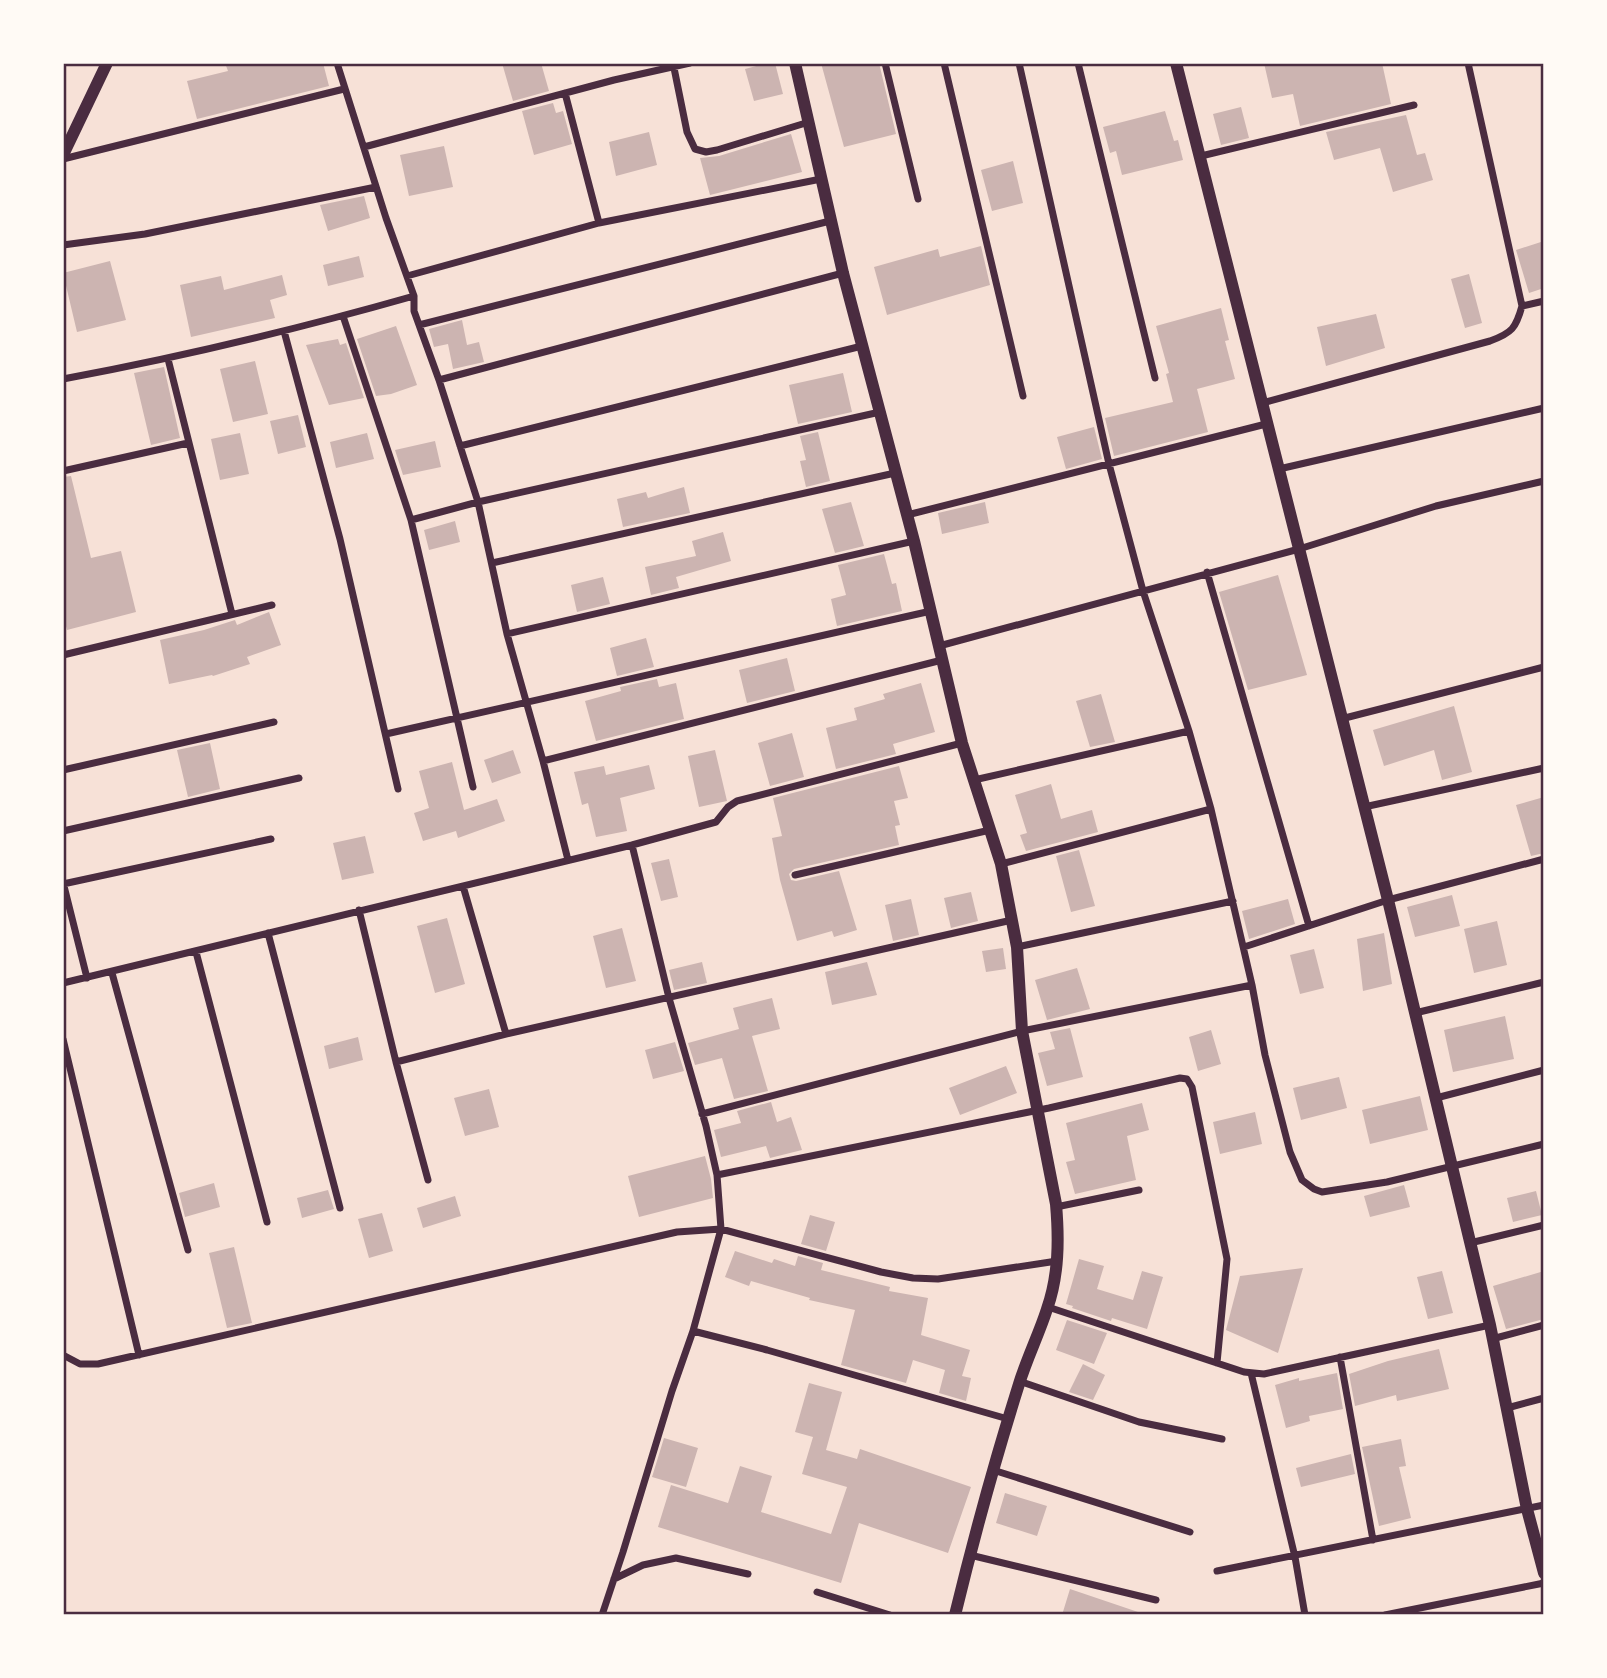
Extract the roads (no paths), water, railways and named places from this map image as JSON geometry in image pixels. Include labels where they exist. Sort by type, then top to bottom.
[{"type":"street","points":[[63,157],[107,63]]},
{"type":"street","points":[[337,63],[414,296],[414,311],[478,502],[508,634],[568,860]]},
{"type":"street","points":[[364,147],[673,65],[690,63]]},
{"type":"street","points":[[794,63],[810,122],[830,221],[914,541],[962,743],[1001,864],[1017,947],[1023,1031],[1056,1207],[1058,1261],[1048,1307],[1008,1419],[954,1615]]},
{"type":"street","points":[[885,63],[918,199]]},
{"type":"street","points":[[944,63],[1023,396]]},
{"type":"street","points":[[1019,63],[1109,464],[1143,592],[1211,809],[1244,947],[1265,1055],[1290,1152],[1302,1180],[1322,1192],[1387,1182],[1544,1144]]},
{"type":"street","points":[[1078,63],[1155,378]]},
{"type":"street","points":[[1176,63],[1388,900],[1490,1325],[1527,1509],[1544,1573]]},
{"type":"street","points":[[1262,403],[1499,338],[1517,324],[1522,306],[1468,63]]},
{"type":"street","points":[[673,65],[687,132],[695,149],[706,152],[717,150],[810,122]]},
{"type":"street","points":[[63,157],[344,89]]},
{"type":"street","points":[[565,93],[599,223]]},
{"type":"street","points":[[1201,156],[1415,105]]},
{"type":"street","points":[[407,276],[599,223],[821,179]]},
{"type":"street","points":[[63,245],[145,234],[376,187]]},
{"type":"street","points":[[419,325],[830,221]]},
{"type":"street","points":[[439,380],[843,273]]},
{"type":"street","points":[[63,379],[168,359],[414,296]]},
{"type":"street","points":[[1522,306],[1544,301]]},
{"type":"street","points":[[343,316],[411,520],[473,787]]},
{"type":"street","points":[[284,331],[340,539],[398,789]]},
{"type":"street","points":[[460,446],[862,346]]},
{"type":"street","points":[[168,359],[232,614]]},
{"type":"street","points":[[1279,469],[1544,408]]},
{"type":"street","points":[[411,520],[478,502],[880,412]]},
{"type":"street","points":[[906,515],[1266,424]]},
{"type":"street","points":[[63,471],[188,443]]},
{"type":"street","points":[[492,563],[895,473]]},
{"type":"street","points":[[939,646],[1143,592],[1207,572],[1298,550],[1436,506],[1544,481]]},
{"type":"street","points":[[508,634],[914,541]]},
{"type":"street","points":[[1207,572],[1309,926]]},
{"type":"street","points":[[63,655],[272,605]]},
{"type":"street","points":[[386,734],[931,611]]},
{"type":"street","points":[[542,761],[942,660]]},
{"type":"street","points":[[1341,719],[1544,667]]},
{"type":"street","points":[[63,770],[274,722]]},
{"type":"street","points":[[974,780],[1189,732]]},
{"type":"street","points":[[63,984],[632,845],[716,822],[728,807],[737,801],[962,743]]},
{"type":"street","points":[[1364,807],[1544,768]]},
{"type":"street","points":[[63,831],[299,778]]},
{"type":"street","points":[[1001,864],[1211,809]]},
{"type":"street","points":[[795,875],[990,830]]},
{"type":"street","points":[[87,978],[63,883],[271,839]]},
{"type":"street","points":[[602,1615],[671,1391],[693,1331],[721,1229],[717,1175],[669,998],[632,845]]},
{"type":"street","points":[[1244,947],[1388,900],[1544,859]]},
{"type":"street","points":[[463,886],[506,1034]]},
{"type":"street","points":[[1017,947],[1233,901]]},
{"type":"street","points":[[359,910],[428,1180]]},
{"type":"street","points":[[396,1062],[506,1034],[1013,920]]},
{"type":"street","points":[[268,933],[341,1208]]},
{"type":"street","points":[[196,952],[267,1222]]},
{"type":"street","points":[[112,973],[188,1250]]},
{"type":"street","points":[[1414,1014],[1544,982]]},
{"type":"street","points":[[702,1114],[1023,1031],[1252,985]]},
{"type":"street","points":[[63,1039],[139,1355]]},
{"type":"street","points":[[1436,1098],[1544,1070]]},
{"type":"street","points":[[717,1175],[1038,1110],[1180,1078],[1187,1079],[1192,1087],[1227,1259],[1217,1363]]},
{"type":"street","points":[[1056,1207],[1139,1190]]},
{"type":"street","points":[[1469,1243],[1544,1225]]},
{"type":"street","points":[[63,1355],[80,1364],[98,1364],[677,1232],[721,1229],[913,1278],[938,1279],[1058,1261]]},
{"type":"street","points":[[1048,1307],[1217,1363],[1264,1374],[1490,1325]]},
{"type":"street","points":[[1492,1339],[1544,1325]]},
{"type":"street","points":[[693,1331],[1008,1419]]},
{"type":"street","points":[[1340,1357],[1373,1540]]},
{"type":"street","points":[[1251,1373],[1295,1557],[1305,1615]]},
{"type":"street","points":[[1020,1381],[1139,1422],[1222,1439]]},
{"type":"street","points":[[1507,1408],[1544,1398]]},
{"type":"street","points":[[993,1470],[1189,1532]]},
{"type":"street","points":[[1217,1571],[1544,1505]]},
{"type":"street","points":[[970,1555],[1156,1600]]},
{"type":"street","points":[[614,1579],[643,1565],[676,1559],[748,1574]]},
{"type":"street","points":[[1385,1615],[1544,1583]]},
{"type":"street","points":[[817,1592],[890,1615]]}]
